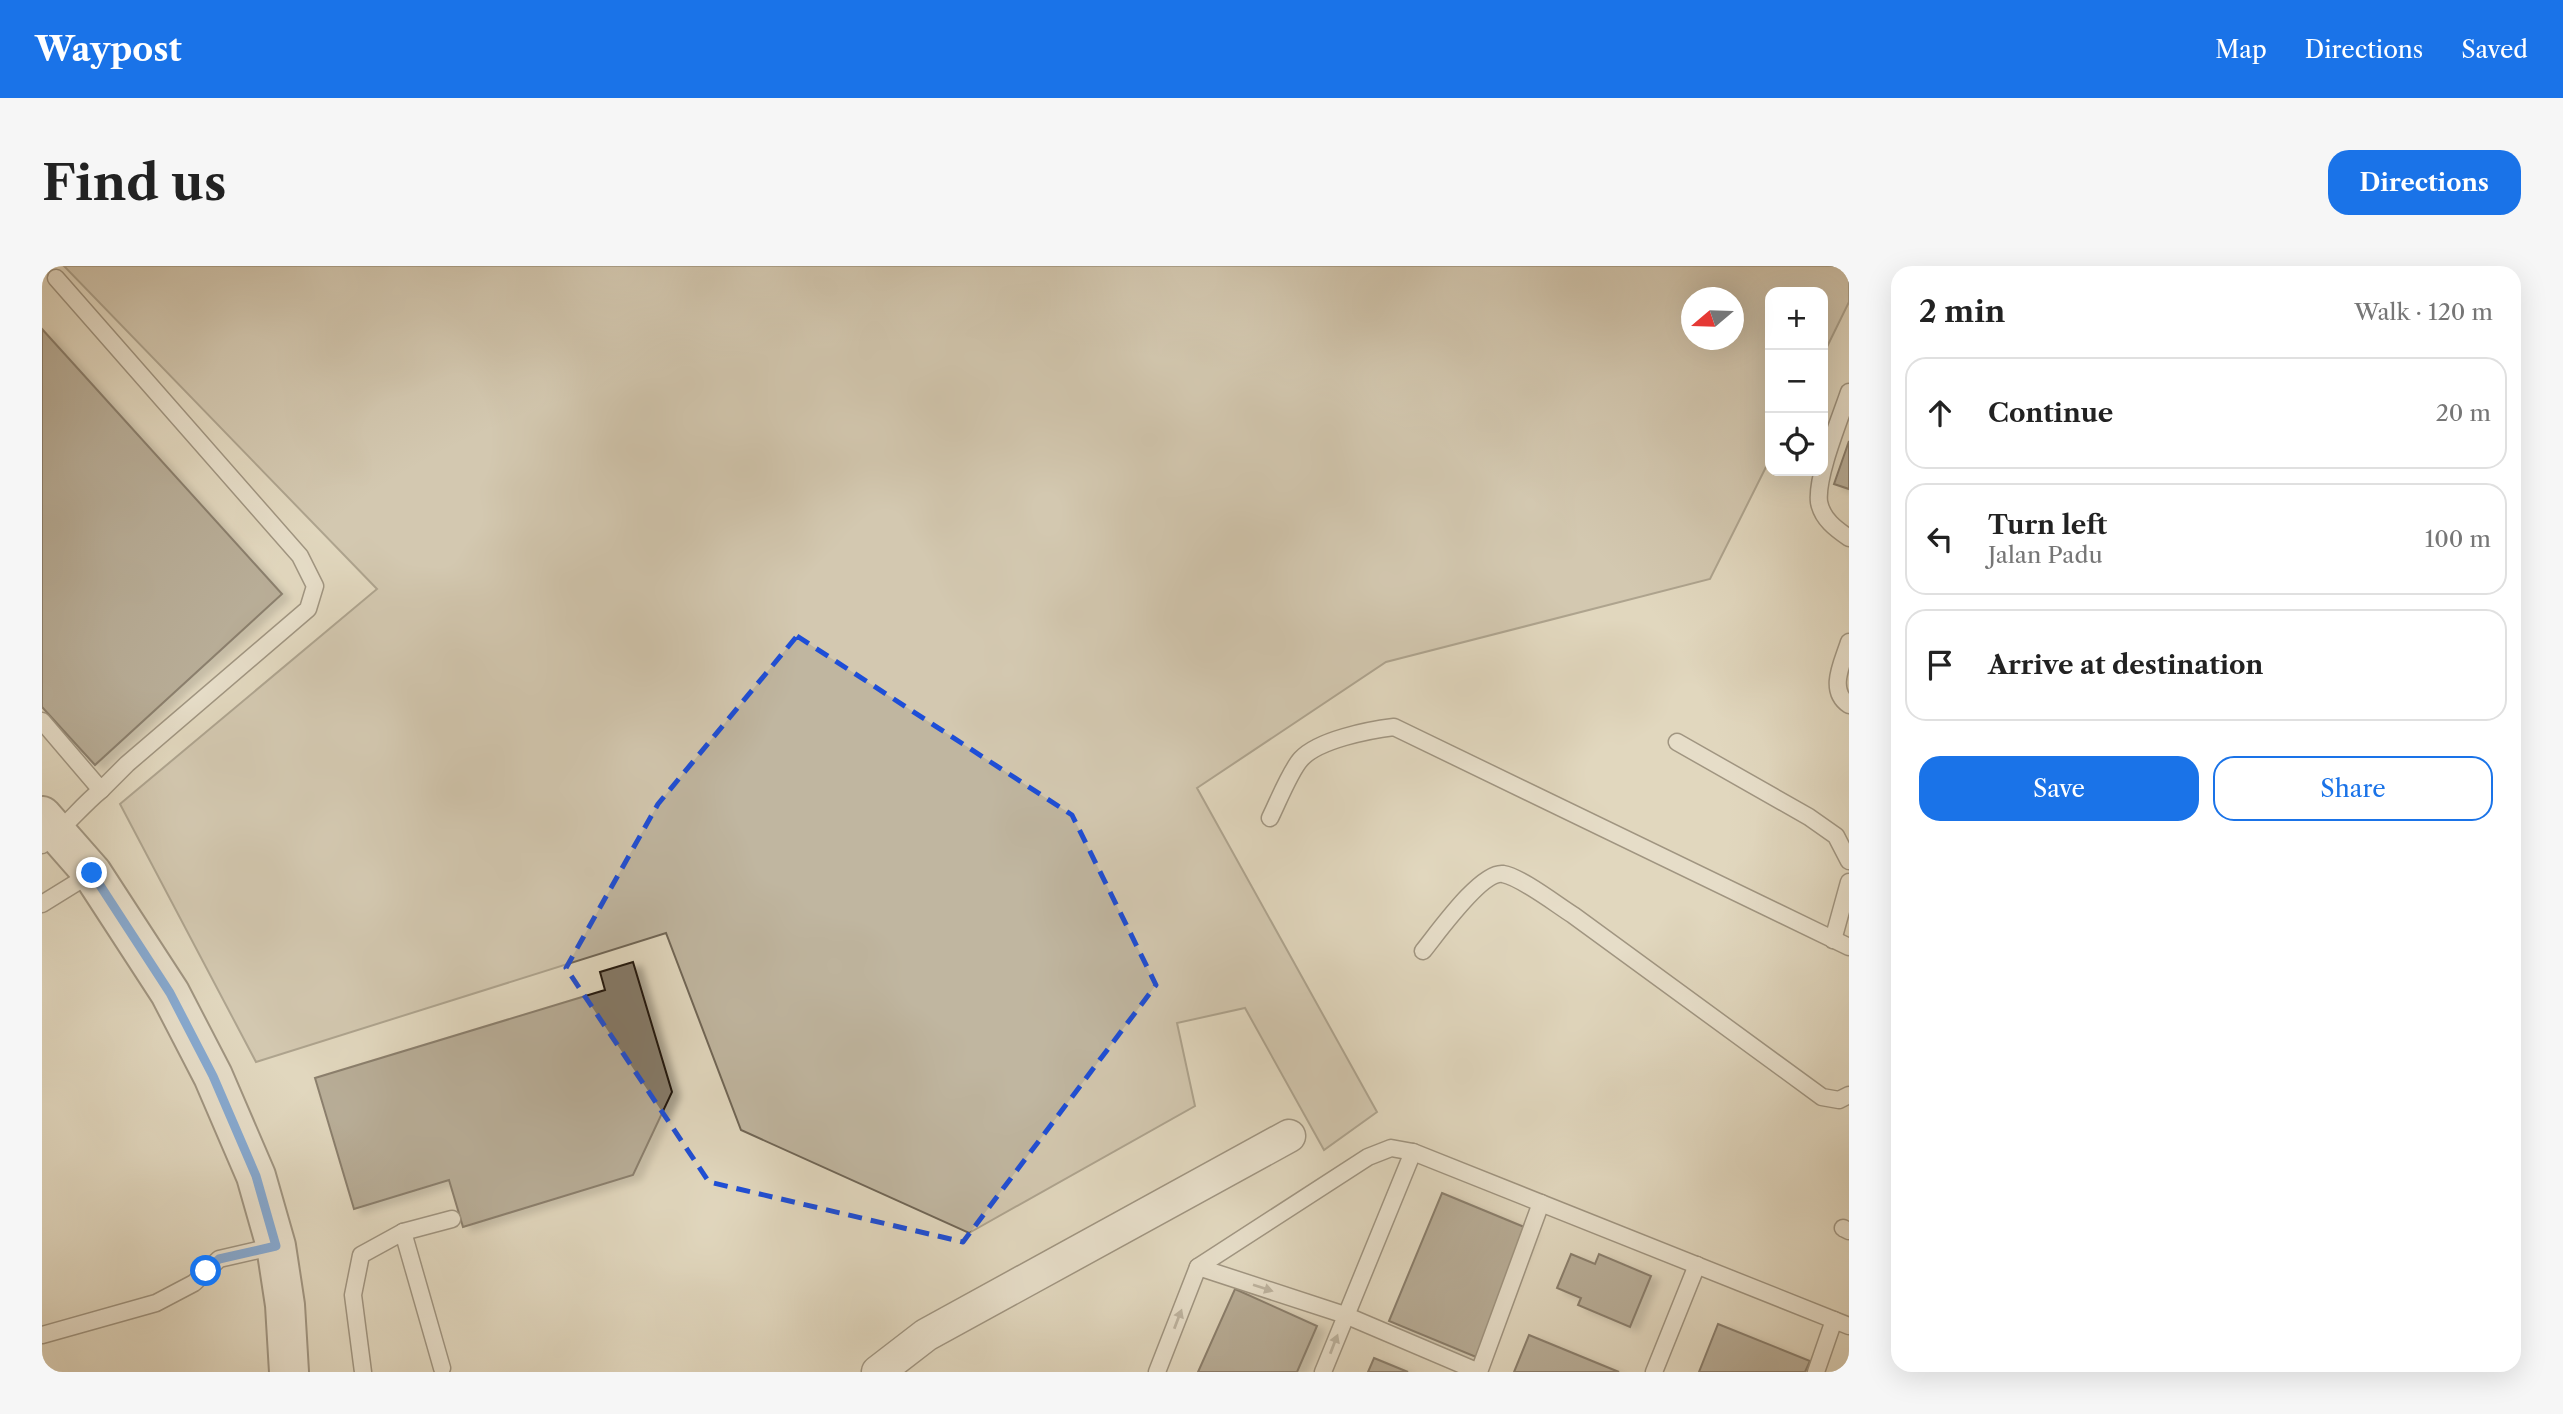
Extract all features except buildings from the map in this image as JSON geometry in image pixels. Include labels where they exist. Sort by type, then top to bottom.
[{"type":"street","points":[[47,832],[92,873],[170,993],[213,1076],[256,1176],[276,1246],[285,1305],[289,1372]]},
{"type":"street","points":[[880,1371],[926,1335],[1289,1136]]},
{"type":"lane","points":[[47,832],[101,790],[127,764],[308,609],[315,586],[300,555],[56,278]]},
{"type":"lane","points":[[1849,392],[1819,484],[1819,503],[1830,525],[1849,538]]},
{"type":"lane","points":[[1849,642],[1837,688],[1840,696],[1849,705]]},
{"type":"lane","points":[[42,721],[101,790]]},
{"type":"lane","points":[[1270,818],[1301,758],[1328,743],[1373,729],[1394,727],[1849,947]]},
{"type":"lane","points":[[1677,742],[1809,817],[1836,836],[1849,861]]},
{"type":"lane","points":[[42,904],[92,873]]},
{"type":"lane","points":[[1423,951],[1483,881],[1505,874],[1573,915],[1822,1097],[1839,1100],[1849,1095]]},
{"type":"lane","points":[[1833,940],[1849,882]]},
{"type":"lane","points":[[1157,1372],[1198,1267],[1368,1157],[1391,1148],[1413,1152],[1842,1323],[1816,1372]]},
{"type":"lane","points":[[1323,1372],[1413,1152]]},
{"type":"lane","points":[[1198,1267],[1345,1315],[1479,1372],[1541,1203]]},
{"type":"lane","points":[[363,1372],[353,1295],[361,1255],[403,1232],[452,1219]]},
{"type":"lane","points":[[403,1232],[442,1368]]},
{"type":"lane","points":[[42,1335],[156,1303],[194,1283],[219,1259],[276,1246]]},
{"type":"lane","points":[[1654,1372],[1698,1265]]},
{"type":"highlighted area","points":[[797,636],[1072,815],[1156,985],[963,1242],[709,1182],[566,968],[658,804]]},
{"type":"shaded area","points":[[64,266],[1849,266],[1849,302],[1828,345],[1828,287],[1765,287],[1765,469],[1710,579],[1386,662],[1197,788],[1377,1112],[1324,1150],[1245,1008],[1177,1023],[1195,1106],[969,1233],[741,1130],[666,933],[256,1062],[120,804],[377,589]]},
{"type":"route","points":[[92,873],[170,993],[213,1076],[256,1176],[276,1246],[219,1259],[206,1271]]}]
